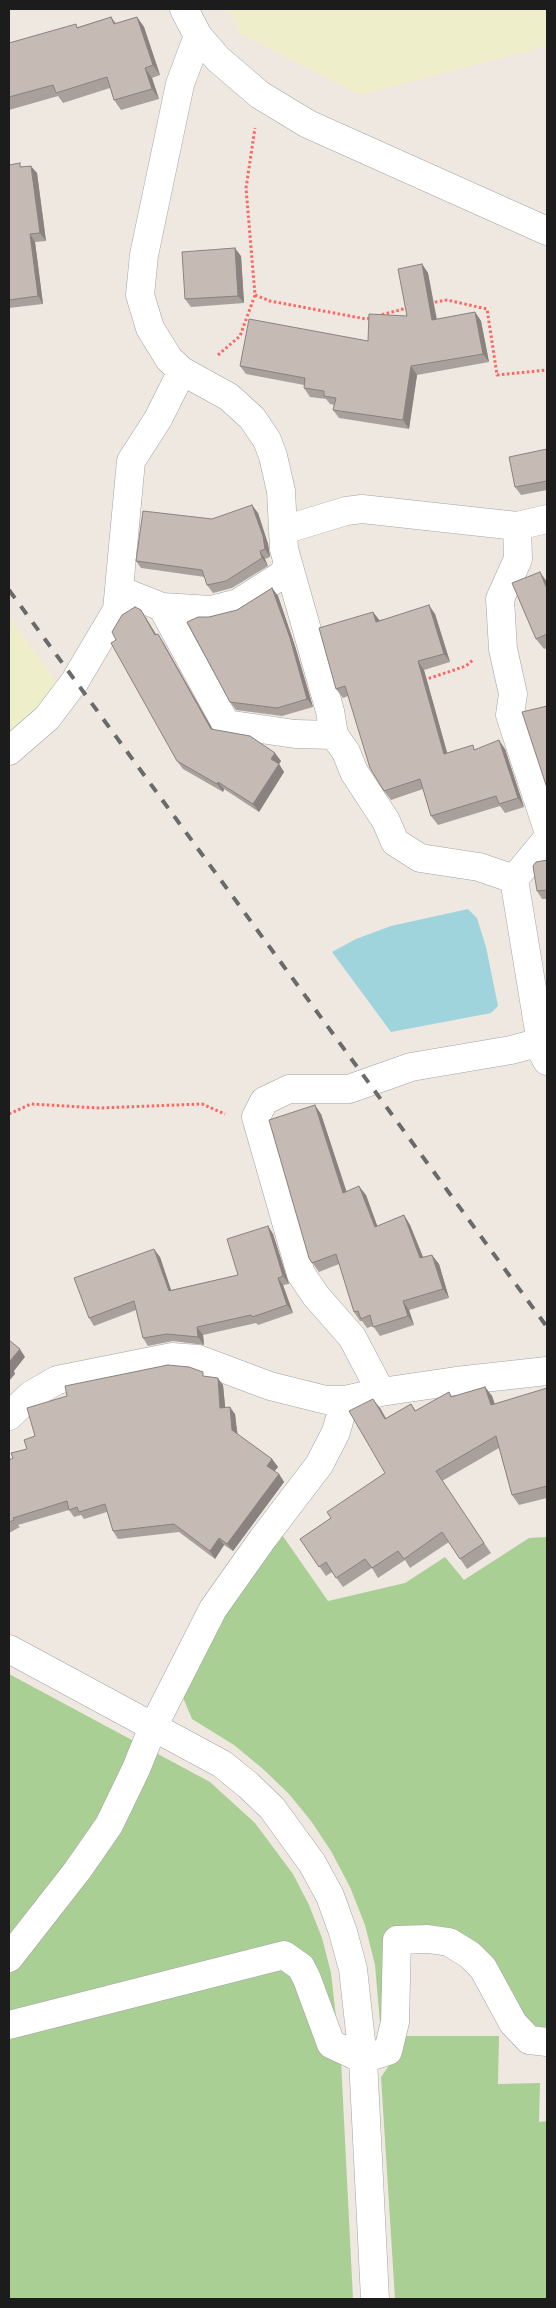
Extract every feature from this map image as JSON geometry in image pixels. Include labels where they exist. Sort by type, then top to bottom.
[{"type":"street","points":[[184,9],[198,36],[218,59],[260,95],[308,124],[547,231]]},
{"type":"street","points":[[198,36],[180,84],[144,255],[140,294],[150,328],[158,344],[169,359],[192,376],[229,398],[252,418],[267,440],[278,473],[284,549],[330,711],[334,734],[346,752],[354,772],[386,821],[395,842],[420,858],[479,868],[514,879]]},
{"type":"street","points":[[9,751],[47,718],[76,681],[117,610],[131,461],[158,420],[192,376]]},
{"type":"street","points":[[284,530],[346,511],[362,509],[424,518],[517,526],[547,519]]},
{"type":"street","points":[[517,526],[518,559],[500,599],[503,649],[513,694],[510,715],[547,827]]},
{"type":"street","points":[[119,590],[162,607],[211,610],[238,603],[282,575],[288,565]]},
{"type":"street","points":[[162,607],[226,724],[295,734],[334,734]]},
{"type":"street","points":[[381,1392],[352,1337],[316,1296],[301,1274],[256,1117],[264,1101],[289,1089],[349,1089],[411,1067],[511,1050],[542,1052],[514,879],[547,839]]},
{"type":"street","points":[[9,1416],[31,1395],[57,1380],[172,1356],[198,1358],[270,1386],[326,1400],[345,1400],[456,1380],[547,1371]]},
{"type":"street","points":[[9,1958],[78,1871],[109,1825],[136,1769],[153,1727],[213,1610],[264,1537],[319,1465],[336,1432],[345,1400]]},
{"type":"street","points":[[9,1649],[222,1764],[272,1808],[312,1862],[330,1896],[343,1932],[353,1969],[363,2059],[376,2299]]},
{"type":"street","points":[[9,2025],[284,1956],[301,1967],[308,1979],[331,2044],[363,2059],[388,2051],[394,2022],[397,1940],[428,1939],[449,1942],[470,1955],[483,1968],[514,2023],[529,2040],[547,2042]]},
{"type":"path","points":[[192,376],[240,336],[255,295],[246,188],[260,95]]},
{"type":"path","points":[[255,295],[270,301],[366,319],[412,307]]},
{"type":"path","points":[[421,305],[447,300],[487,309],[497,375],[547,370]]},
{"type":"path","points":[[421,681],[466,666],[471,660],[503,649]]},
{"type":"path","points":[[9,1114],[31,1104],[99,1108],[202,1104],[258,1127]]},
{"type":"green space","points":[[227,9],[547,9],[547,46],[360,95],[241,34]]},
{"type":"green space","points":[[9,616],[59,686],[9,741]]},
{"type":"green space","points":[[280,1532],[328,1601],[405,1583],[445,1557],[464,1580],[529,1538],[547,1537],[547,2035],[533,2033],[489,1964],[390,1933],[381,2034],[375,1965],[365,1925],[350,1887],[331,1851],[311,1821],[289,1794],[263,1769],[234,1745],[192,1719],[179,1688],[248,1571]]},
{"type":"green space","points":[[9,1674],[210,1782],[255,1823],[293,1874],[309,1905],[322,1938],[331,1973],[341,2061],[353,2299],[9,2299]]},
{"type":"green space","points":[[402,2036],[499,2036],[498,2084],[540,2083],[539,2122],[547,2121],[547,2299],[395,2299],[381,2077],[397,2054]]},
{"type":"water","points":[[468,909],[477,918],[486,947],[498,1006],[491,1013],[391,1032],[332,952],[356,939],[391,926]]},
{"type":"building","points":[[111,17],[114,24],[137,17],[153,65],[145,68],[152,89],[114,100],[107,77],[56,93],[53,85],[9,97],[9,43],[76,24],[77,28]]},
{"type":"building","points":[[20,163],[20,167],[31,166],[40,233],[30,234],[38,296],[9,300],[9,165]]},
{"type":"building","points":[[235,248],[238,296],[185,299],[182,252]]},
{"type":"building","points":[[422,264],[432,320],[475,312],[483,354],[411,366],[403,420],[333,410],[336,398],[324,396],[324,391],[304,388],[305,378],[240,366],[249,319],[368,341],[369,314],[407,316],[398,269]]},
{"type":"building","points":[[547,449],[547,481],[515,487],[509,457]]},
{"type":"building","points":[[252,505],[263,536],[265,549],[260,551],[262,558],[226,581],[207,585],[202,570],[136,561],[143,511],[212,519]]},
{"type":"building","points":[[540,572],[547,589],[547,634],[536,639],[512,583]]},
{"type":"building","points":[[272,588],[290,638],[307,699],[277,708],[230,702],[187,622],[198,617],[209,617],[237,610]]},
{"type":"building","points":[[429,605],[444,654],[418,661],[444,754],[473,745],[474,750],[499,740],[518,798],[499,804],[496,796],[431,816],[420,779],[384,791],[370,768],[345,686],[336,689],[319,628],[373,612],[376,622]]},
{"type":"building","points":[[135,607],[141,610],[155,635],[158,634],[211,729],[250,736],[275,753],[271,759],[279,764],[253,804],[218,782],[217,784],[177,761],[111,643],[116,640],[112,632],[122,615]]},
{"type":"building","points":[[547,706],[547,788],[522,712]]},
{"type":"building","points":[[547,860],[547,890],[537,891],[533,866],[536,862]]},
{"type":"building","points":[[315,1105],[343,1193],[359,1186],[375,1227],[404,1215],[420,1258],[432,1255],[443,1289],[403,1301],[408,1316],[373,1327],[370,1315],[361,1319],[358,1311],[354,1312],[336,1254],[312,1263],[309,1258],[269,1120]]},
{"type":"building","points":[[268,1226],[283,1276],[278,1278],[287,1305],[252,1317],[251,1315],[197,1327],[198,1337],[167,1334],[143,1338],[134,1301],[89,1318],[74,1278],[154,1249],[169,1291],[238,1275],[227,1239]]},
{"type":"building","points":[[9,1340],[20,1349],[9,1362]]},
{"type":"building","points":[[168,1365],[189,1367],[203,1372],[203,1376],[218,1378],[220,1408],[230,1407],[232,1430],[272,1459],[267,1466],[279,1474],[227,1544],[219,1538],[210,1551],[174,1524],[113,1531],[105,1504],[79,1512],[77,1507],[69,1510],[67,1501],[13,1518],[14,1520],[9,1522],[9,1460],[13,1458],[11,1453],[27,1449],[24,1440],[35,1436],[27,1408],[67,1396],[65,1386]]},
{"type":"building","points":[[485,1387],[491,1405],[547,1388],[547,1486],[512,1495],[496,1436],[436,1471],[484,1543],[460,1559],[442,1532],[404,1559],[398,1551],[372,1568],[365,1559],[336,1578],[326,1562],[319,1567],[300,1539],[331,1518],[327,1512],[385,1473],[349,1411],[373,1399],[385,1419],[411,1404],[415,1411],[449,1392],[451,1397]]},
{"type":"railway","points":[[9,590],[547,1327]]}]
